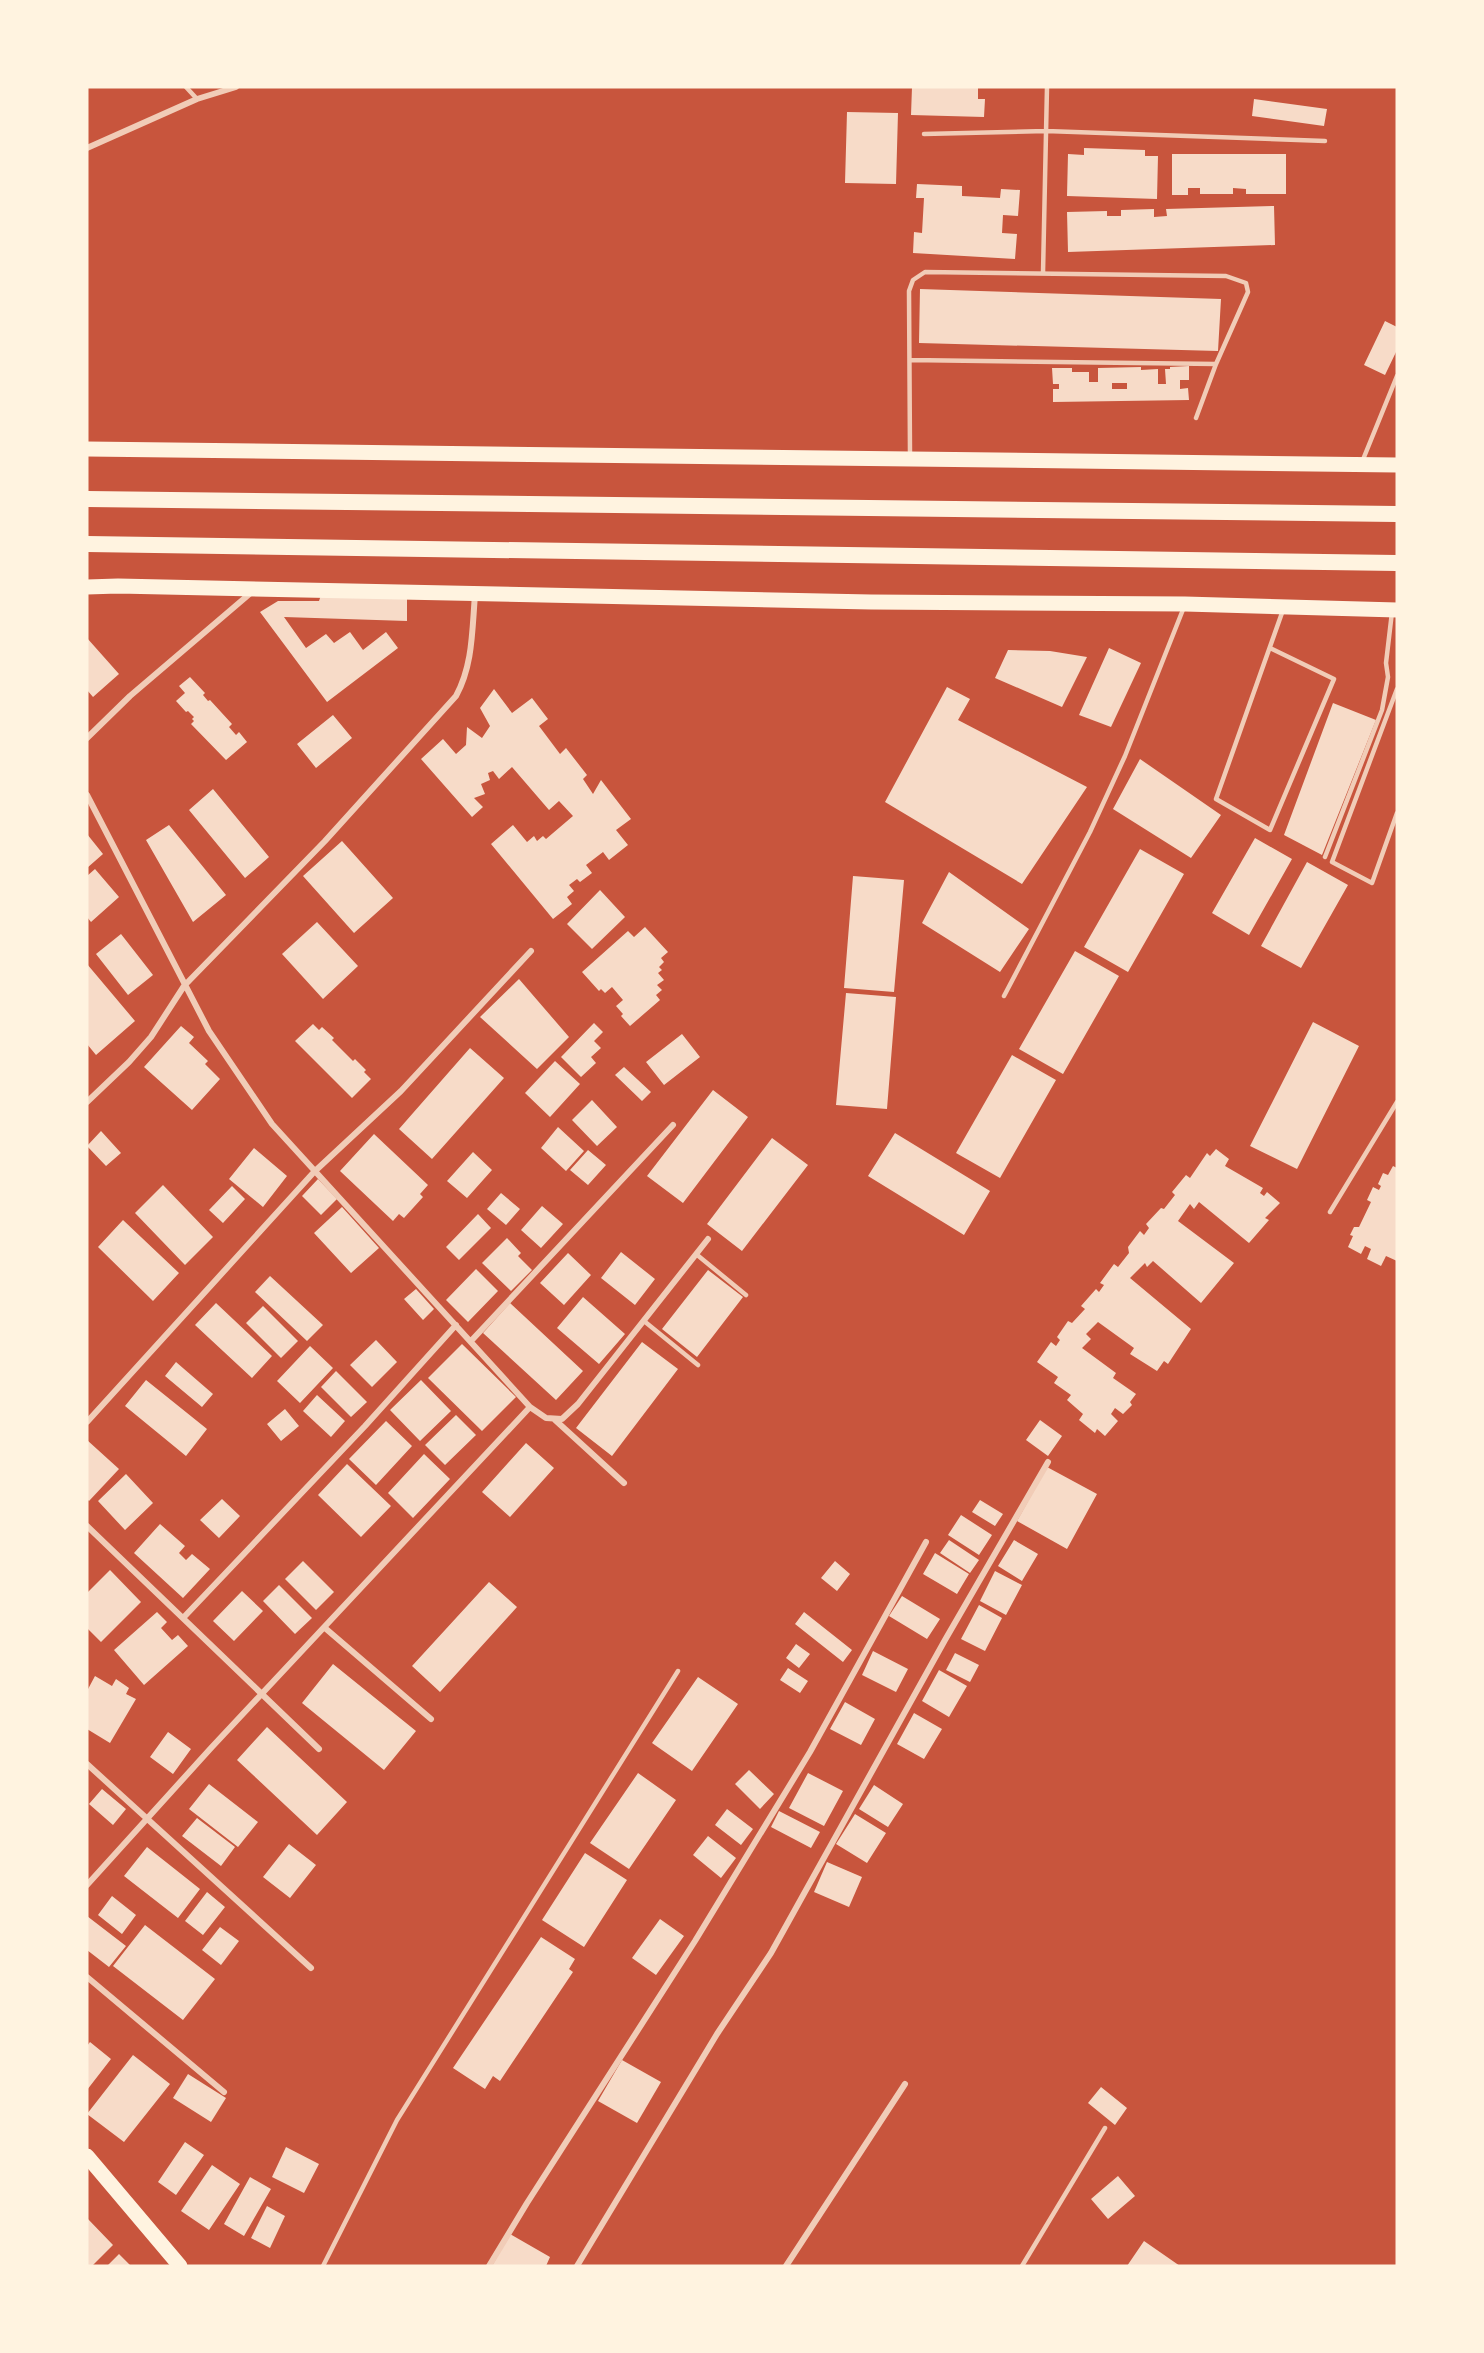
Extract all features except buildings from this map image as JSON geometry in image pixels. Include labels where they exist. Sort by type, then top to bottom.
[{"type":"highway","points":[[87,499],[1397,514]]},
{"type":"highway","points":[[87,544],[1397,562]]},
{"type":"main road","points":[[87,449],[1397,465]]},
{"type":"main road","points":[[87,587],[475,592],[871,602],[1185,604],[1394,610]]},
{"type":"main road","points":[[87,2156],[180,2266]]},
{"type":"street","points":[[87,148],[197,99],[236,87]]},
{"type":"street","points":[[87,738],[130,696],[256,588]]},
{"type":"street","points":[[87,1102],[129,1062],[150,1037],[184,986],[331,835],[456,696],[464,682],[470,660],[475,592]]},
{"type":"street","points":[[87,795],[209,1031],[272,1124],[530,1407],[546,1418],[562,1419],[578,1404],[708,1239]]},
{"type":"street","points":[[87,1422],[314,1172],[401,1091],[531,951]]},
{"type":"street","points":[[471,1341],[673,1125]]},
{"type":"street","points":[[184,1617],[456,1325]]},
{"type":"street","points":[[87,1885],[530,1407]]},
{"type":"street","points":[[554,1419],[624,1483]]},
{"type":"street","points":[[577,2266],[717,2034],[771,1953],[945,1640],[1048,1462]]},
{"type":"street","points":[[87,1526],[319,1749]]},
{"type":"street","points":[[489,2266],[695,1941],[804,1762],[926,1542]]},
{"type":"street","points":[[325,1628],[431,1719]]},
{"type":"street","points":[[87,1764],[310,1968]]},
{"type":"street","points":[[87,1977],[224,2092]]},
{"type":"street","points":[[786,2266],[905,2084]]},
{"type":"lane","points":[[186,87],[197,99]]},
{"type":"lane","points":[[1043,273],[1047,87]]},
{"type":"lane","points":[[924,134],[1046,131],[1324,141]]},
{"type":"lane","points":[[910,458],[909,291],[913,279],[919,274],[935,272],[1226,276],[1246,283],[1248,292],[1216,364],[1196,418]]},
{"type":"lane","points":[[910,360],[1216,364]]},
{"type":"lane","points":[[1361,465],[1397,376]]},
{"type":"lane","points":[[1004,996],[1090,832],[1125,756],[1185,604]]},
{"type":"lane","points":[[1270,648],[1334,679],[1270,830],[1216,799],[1284,608]]},
{"type":"lane","points":[[1324,857],[1382,710],[1388,677],[1386,663],[1394,610]]},
{"type":"lane","points":[[1397,689],[1332,862],[1372,883],[1397,813]]},
{"type":"lane","points":[[1330,1212],[1397,1102]]},
{"type":"lane","points":[[696,1254],[746,1295]]},
{"type":"lane","points":[[644,1321],[698,1365]]},
{"type":"lane","points":[[323,2266],[397,2120],[678,1671]]},
{"type":"lane","points":[[1022,2266],[1105,2128]]}]
